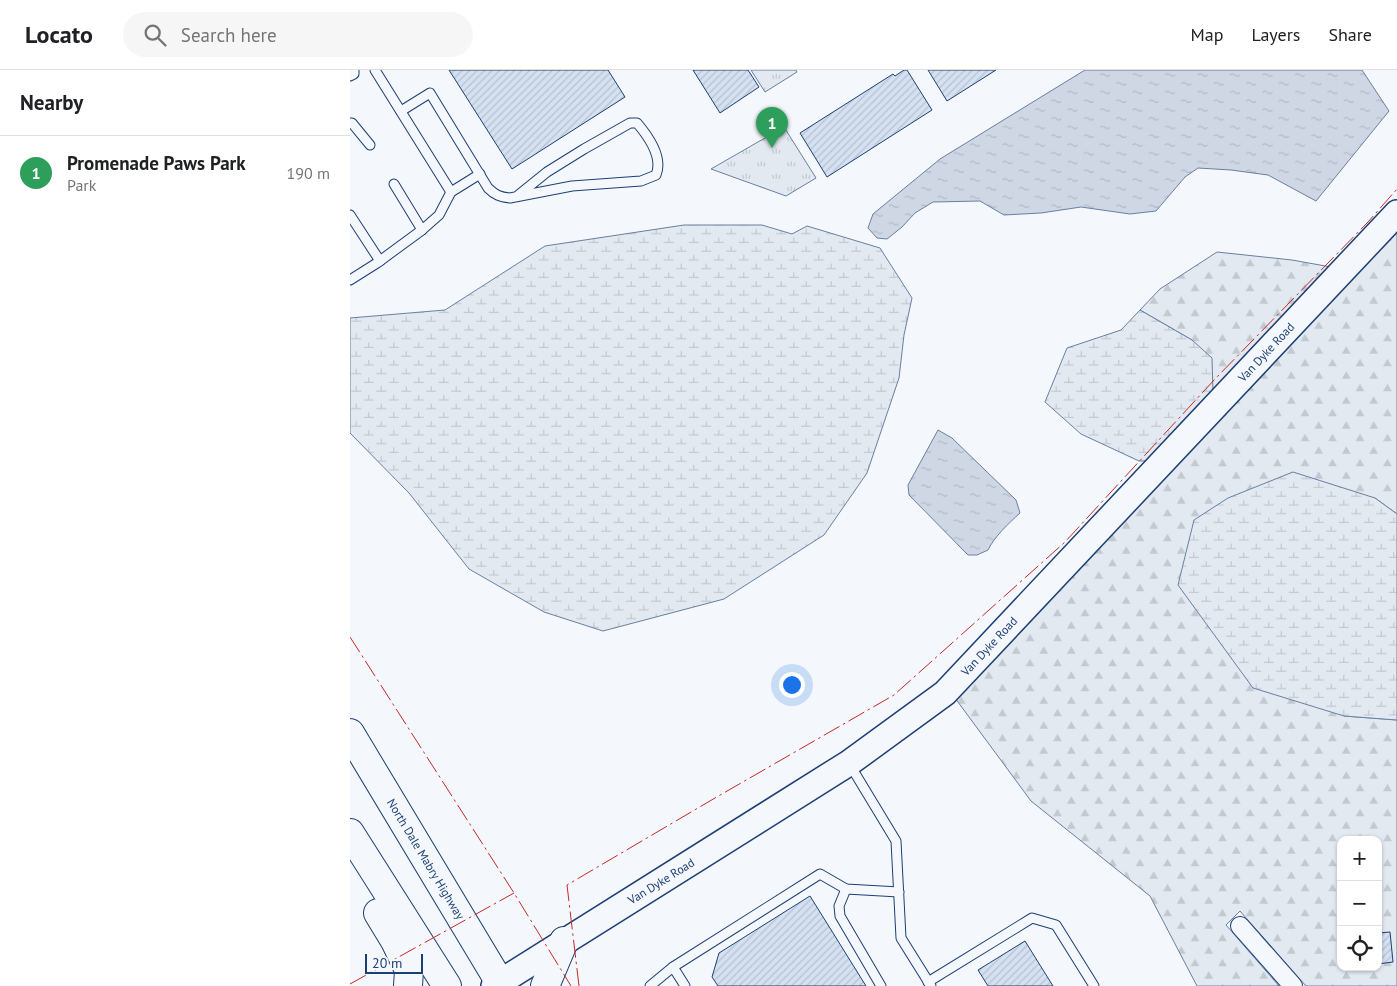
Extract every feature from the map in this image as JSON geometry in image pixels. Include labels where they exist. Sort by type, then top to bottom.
[{"type":"main road","name":"North Dale Mabry Highway","points":[[353,741],[496,985]]},
{"type":"main road","points":[[350,833],[446,986]]},
{"type":"main road","points":[[350,867],[395,941],[409,970],[408,986]]},
{"type":"main road","points":[[544,986],[564,941]]},
{"type":"street","name":"Van Dyke Road","points":[[496,985],[849,763],[945,693],[1397,213]]},
{"type":"street","points":[[1240,926],[1293,986]]},
{"type":"lane","points":[[375,70],[451,192]]},
{"type":"lane","points":[[401,111],[430,93],[488,188],[494,194],[502,197],[516,197],[572,186],[652,178],[656,176],[659,161],[643,130],[637,123],[630,123],[547,172],[516,197]]},
{"type":"lane","points":[[350,123],[370,145]]},
{"type":"lane","points":[[350,280],[380,261],[422,230],[439,215],[451,192],[480,174]]},
{"type":"lane","points":[[394,184],[422,230]]},
{"type":"lane","points":[[350,215],[380,261]]},
{"type":"lane","points":[[849,763],[896,841],[901,938],[930,984],[1032,918],[1056,925],[1094,986]]},
{"type":"lane","points":[[650,986],[673,967],[820,874],[846,890],[899,892]]},
{"type":"lane","points":[[846,890],[839,906],[840,916],[881,986]]},
{"type":"lane","points":[[673,967],[684,986]]},
{"type":"green space","points":[[751,70],[796,70],[797,72],[765,92]]},
{"type":"green space","points":[[784,127],[816,178],[786,196],[711,169]]},
{"type":"green space","points":[[684,225],[762,225],[792,234],[807,226],[880,248],[912,298],[904,335],[899,378],[867,473],[824,535],[724,599],[603,631],[544,612],[469,569],[409,493],[350,433],[350,318],[445,310],[545,246]]},
{"type":"green space","points":[[1397,229],[1397,514],[1375,498],[1344,716],[1397,720],[1397,986],[1306,986],[1240,911],[1226,925],[1279,986],[1197,986],[1150,896],[1031,801],[955,698]]},
{"type":"green space","points":[[1217,252],[1292,260],[1331,267],[1213,393],[1192,340],[1140,310],[1160,289]]},
{"type":"green space","points":[[1140,310],[1192,340],[1212,358],[1213,393],[1149,461],[1139,461],[1081,434],[1045,402],[1067,348],[1121,330]]},
{"type":"green space","points":[[1293,472],[1375,498],[1397,514],[1397,720],[1344,716],[1253,688],[1178,585],[1194,520],[1228,498]]},
{"type":"water","points":[[1085,70],[1362,70],[1389,111],[1316,201],[1268,175],[1198,168],[1185,177],[1156,211],[1130,214],[1081,207],[1041,213],[1004,215],[980,201],[933,202],[915,213],[887,239],[877,238],[868,228],[873,214],[940,159]]},
{"type":"water","points":[[938,430],[952,438],[1016,500],[1020,513],[998,535],[988,550],[977,555],[968,555],[909,495],[908,485]]},
{"type":"building","points":[[449,70],[608,70],[625,97],[512,169]]},
{"type":"building","points":[[693,70],[748,70],[759,87],[720,113]]},
{"type":"building","points":[[907,70],[932,110],[827,177],[800,133],[893,74],[895,76]]},
{"type":"building","points":[[928,70],[996,70],[947,101]]},
{"type":"building","points":[[810,896],[866,986],[718,986],[712,977],[719,953]]},
{"type":"building","points":[[1390,932],[1393,962],[1382,963],[1382,933]]},
{"type":"building","points":[[1025,941],[1053,986],[988,986],[978,970]]},
{"type":"power","points":[[579,986],[567,885],[894,695],[1065,542],[1215,379],[1368,222],[1397,189]]},
{"type":"power","points":[[350,637],[514,893],[571,986]]},
{"type":"power","points":[[350,984],[514,893]]},
{"type":"place","name":"Promenade Paws Park","points":[[772,148]]}]
